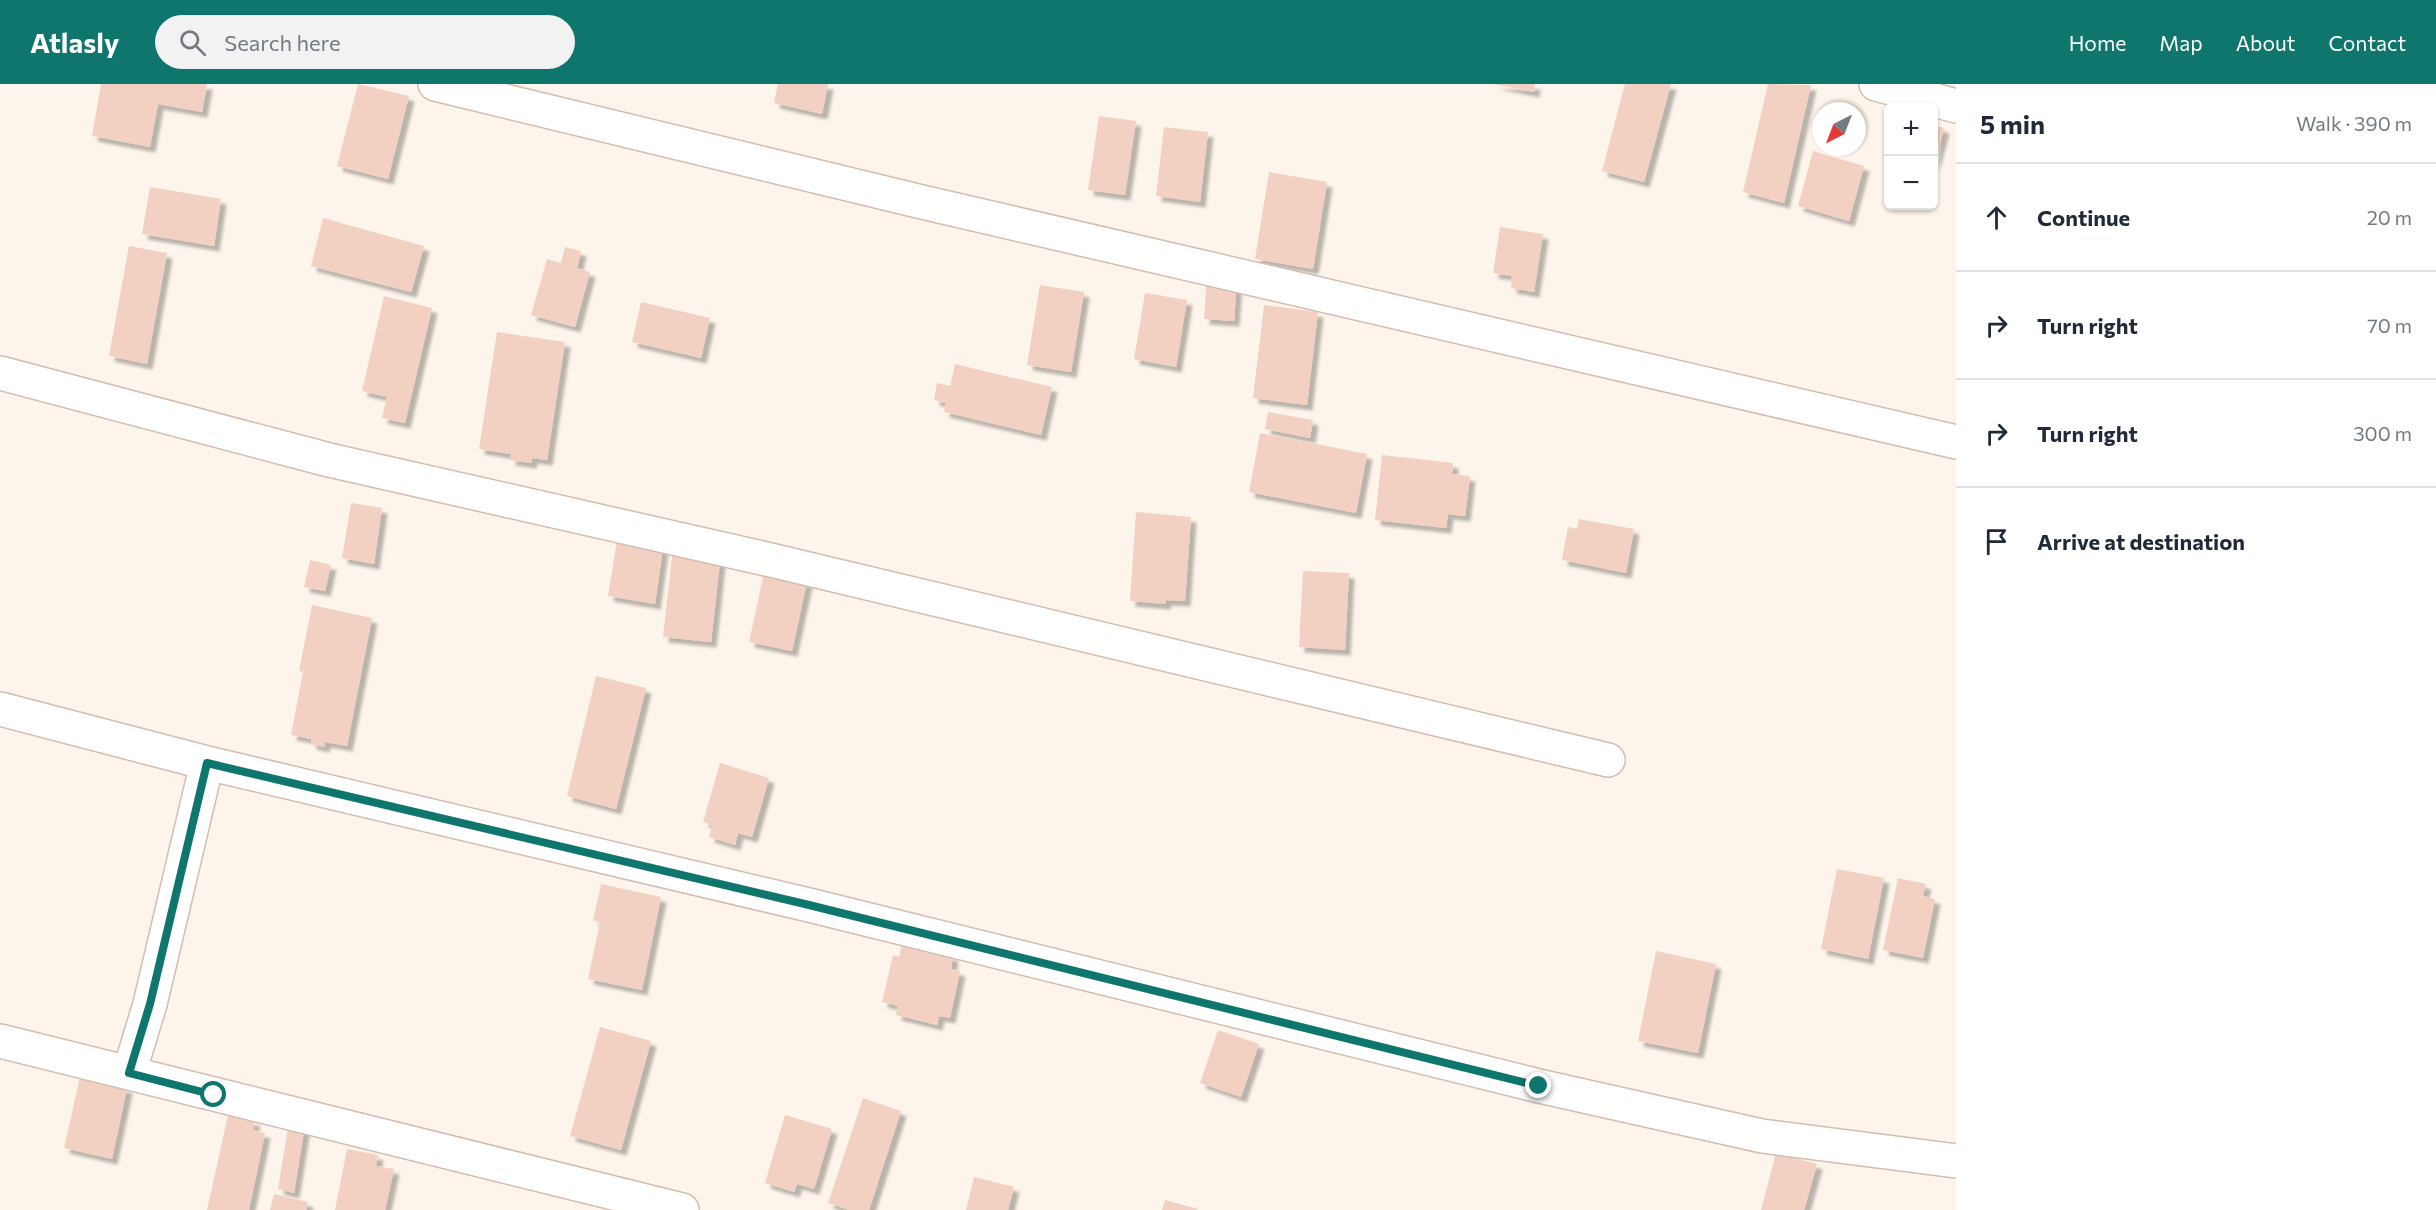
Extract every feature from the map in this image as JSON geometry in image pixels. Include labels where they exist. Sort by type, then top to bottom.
[{"type":"street","points":[[435,84],[922,202],[1956,441]]},
{"type":"street","points":[[1875,84],[1956,105]]},
{"type":"street","points":[[0,373],[329,460],[786,564],[1608,760]]},
{"type":"street","points":[[0,708],[207,763],[809,905],[1562,1091],[1762,1136],[1956,1161]]},
{"type":"street","points":[[129,1073],[150,1004],[207,763]]},
{"type":"street","points":[[0,1041],[682,1210]]},
{"type":"building","points":[[101,84],[207,84],[202,112],[158,104],[150,147],[92,136]]},
{"type":"building","points":[[358,84],[409,96],[388,179],[337,166]]},
{"type":"building","points":[[778,84],[828,84],[822,114],[774,103]]},
{"type":"building","points":[[1494,84],[1535,84],[1534,92]]},
{"type":"building","points":[[1625,84],[1671,84],[1644,182],[1602,171]]},
{"type":"building","points":[[1768,84],[1811,85],[1784,203],[1743,192]]},
{"type":"building","points":[[1099,116],[1136,121],[1125,195],[1088,190]]},
{"type":"building","points":[[1938,126],[1944,128],[1938,151]]},
{"type":"building","points":[[1164,127],[1208,132],[1200,202],[1156,196]]},
{"type":"building","points":[[1812,155],[1830,156],[1864,166],[1849,221],[1798,206]]},
{"type":"building","points":[[1269,172],[1327,182],[1313,269],[1255,259]]},
{"type":"building","points":[[150,187],[221,199],[214,246],[142,234]]},
{"type":"building","points":[[323,218],[424,246],[411,292],[311,266]]},
{"type":"building","points":[[1500,227],[1543,234],[1534,292],[1511,288],[1512,276],[1493,273]]},
{"type":"building","points":[[129,246],[167,253],[147,364],[109,356]]},
{"type":"building","points":[[565,247],[581,251],[577,268],[590,272],[575,327],[531,315],[547,259],[561,263]]},
{"type":"building","points":[[1207,277],[1237,280],[1234,321],[1204,319]]},
{"type":"building","points":[[1040,285],[1084,292],[1071,372],[1027,365]]},
{"type":"building","points":[[1145,293],[1187,300],[1176,367],[1134,359]]},
{"type":"building","points":[[384,296],[432,308],[405,423],[382,418],[387,397],[362,391]]},
{"type":"building","points":[[641,302],[710,318],[701,358],[632,342]]},
{"type":"building","points":[[1264,305],[1318,312],[1307,405],[1253,398]]},
{"type":"building","points":[[497,332],[565,342],[547,460],[532,458],[531,463],[510,460],[511,454],[479,449]]},
{"type":"building","points":[[955,364],[1052,387],[1041,435],[944,412],[946,403],[934,400],[937,383],[950,386]]},
{"type":"building","points":[[1268,412],[1313,420],[1310,438],[1265,429]]},
{"type":"building","points":[[1260,433],[1367,454],[1356,513],[1249,492]]},
{"type":"building","points":[[1382,455],[1453,463],[1452,474],[1470,476],[1465,516],[1448,514],[1446,528],[1375,520]]},
{"type":"building","points":[[351,503],[382,508],[374,564],[342,558]]},
{"type":"building","points":[[1136,512],[1191,517],[1185,601],[1166,600],[1165,604],[1130,601]]},
{"type":"building","points":[[1579,519],[1634,529],[1626,573],[1562,560],[1568,527],[1577,529]]},
{"type":"building","points":[[617,540],[663,548],[655,604],[608,596]]},
{"type":"building","points":[[673,547],[721,553],[711,642],[663,637]]},
{"type":"building","points":[[310,560],[331,565],[325,591],[304,587]]},
{"type":"building","points":[[1303,571],[1349,573],[1345,650],[1299,647]]},
{"type":"building","points":[[764,573],[807,582],[792,651],[749,642]]},
{"type":"building","points":[[312,605],[372,618],[347,746],[325,742],[324,747],[311,744],[311,739],[291,735],[303,672],[299,671]]},
{"type":"building","points":[[596,676],[646,688],[616,809],[567,796]]},
{"type":"building","points":[[720,763],[769,778],[752,837],[738,833],[735,845],[709,837],[712,825],[703,822]]},
{"type":"building","points":[[1837,869],[1884,878],[1868,959],[1821,949]]},
{"type":"building","points":[[1898,878],[1926,884],[1923,896],[1935,899],[1923,958],[1883,950]]},
{"type":"building","points":[[601,884],[661,897],[642,990],[588,979],[600,922],[593,920]]},
{"type":"building","points":[[902,944],[953,956],[951,969],[960,971],[950,1018],[939,1016],[937,1025],[896,1015],[898,1006],[882,1002],[893,955],[899,957]]},
{"type":"building","points":[[1656,951],[1716,964],[1698,1053],[1638,1041]]},
{"type":"building","points":[[600,1027],[651,1041],[621,1150],[570,1136]]},
{"type":"building","points":[[1218,1030],[1259,1044],[1241,1097],[1200,1083]]},
{"type":"building","points":[[80,1077],[127,1088],[112,1159],[64,1148]]},
{"type":"building","points":[[863,1098],[901,1111],[869,1210],[850,1210],[828,1203]]},
{"type":"building","points":[[228,1115],[255,1121],[253,1130],[265,1133],[249,1210],[207,1210]]},
{"type":"building","points":[[785,1115],[832,1129],[814,1189],[797,1184],[794,1192],[765,1183]]},
{"type":"building","points":[[289,1121],[305,1125],[294,1193],[278,1189]]},
{"type":"building","points":[[347,1149],[378,1155],[376,1166],[394,1169],[385,1210],[335,1210]]},
{"type":"building","points":[[1776,1153],[1817,1164],[1804,1210],[1761,1210]]},
{"type":"building","points":[[974,1177],[1014,1187],[1008,1210],[966,1210]]},
{"type":"building","points":[[274,1194],[308,1202],[306,1210],[270,1210]]},
{"type":"building","points":[[1165,1200],[1198,1209],[1198,1210],[1162,1210]]},
{"type":"route","points":[[214,1095],[129,1073],[136,1043],[150,1004],[207,763],[809,905],[1539,1086]]}]
